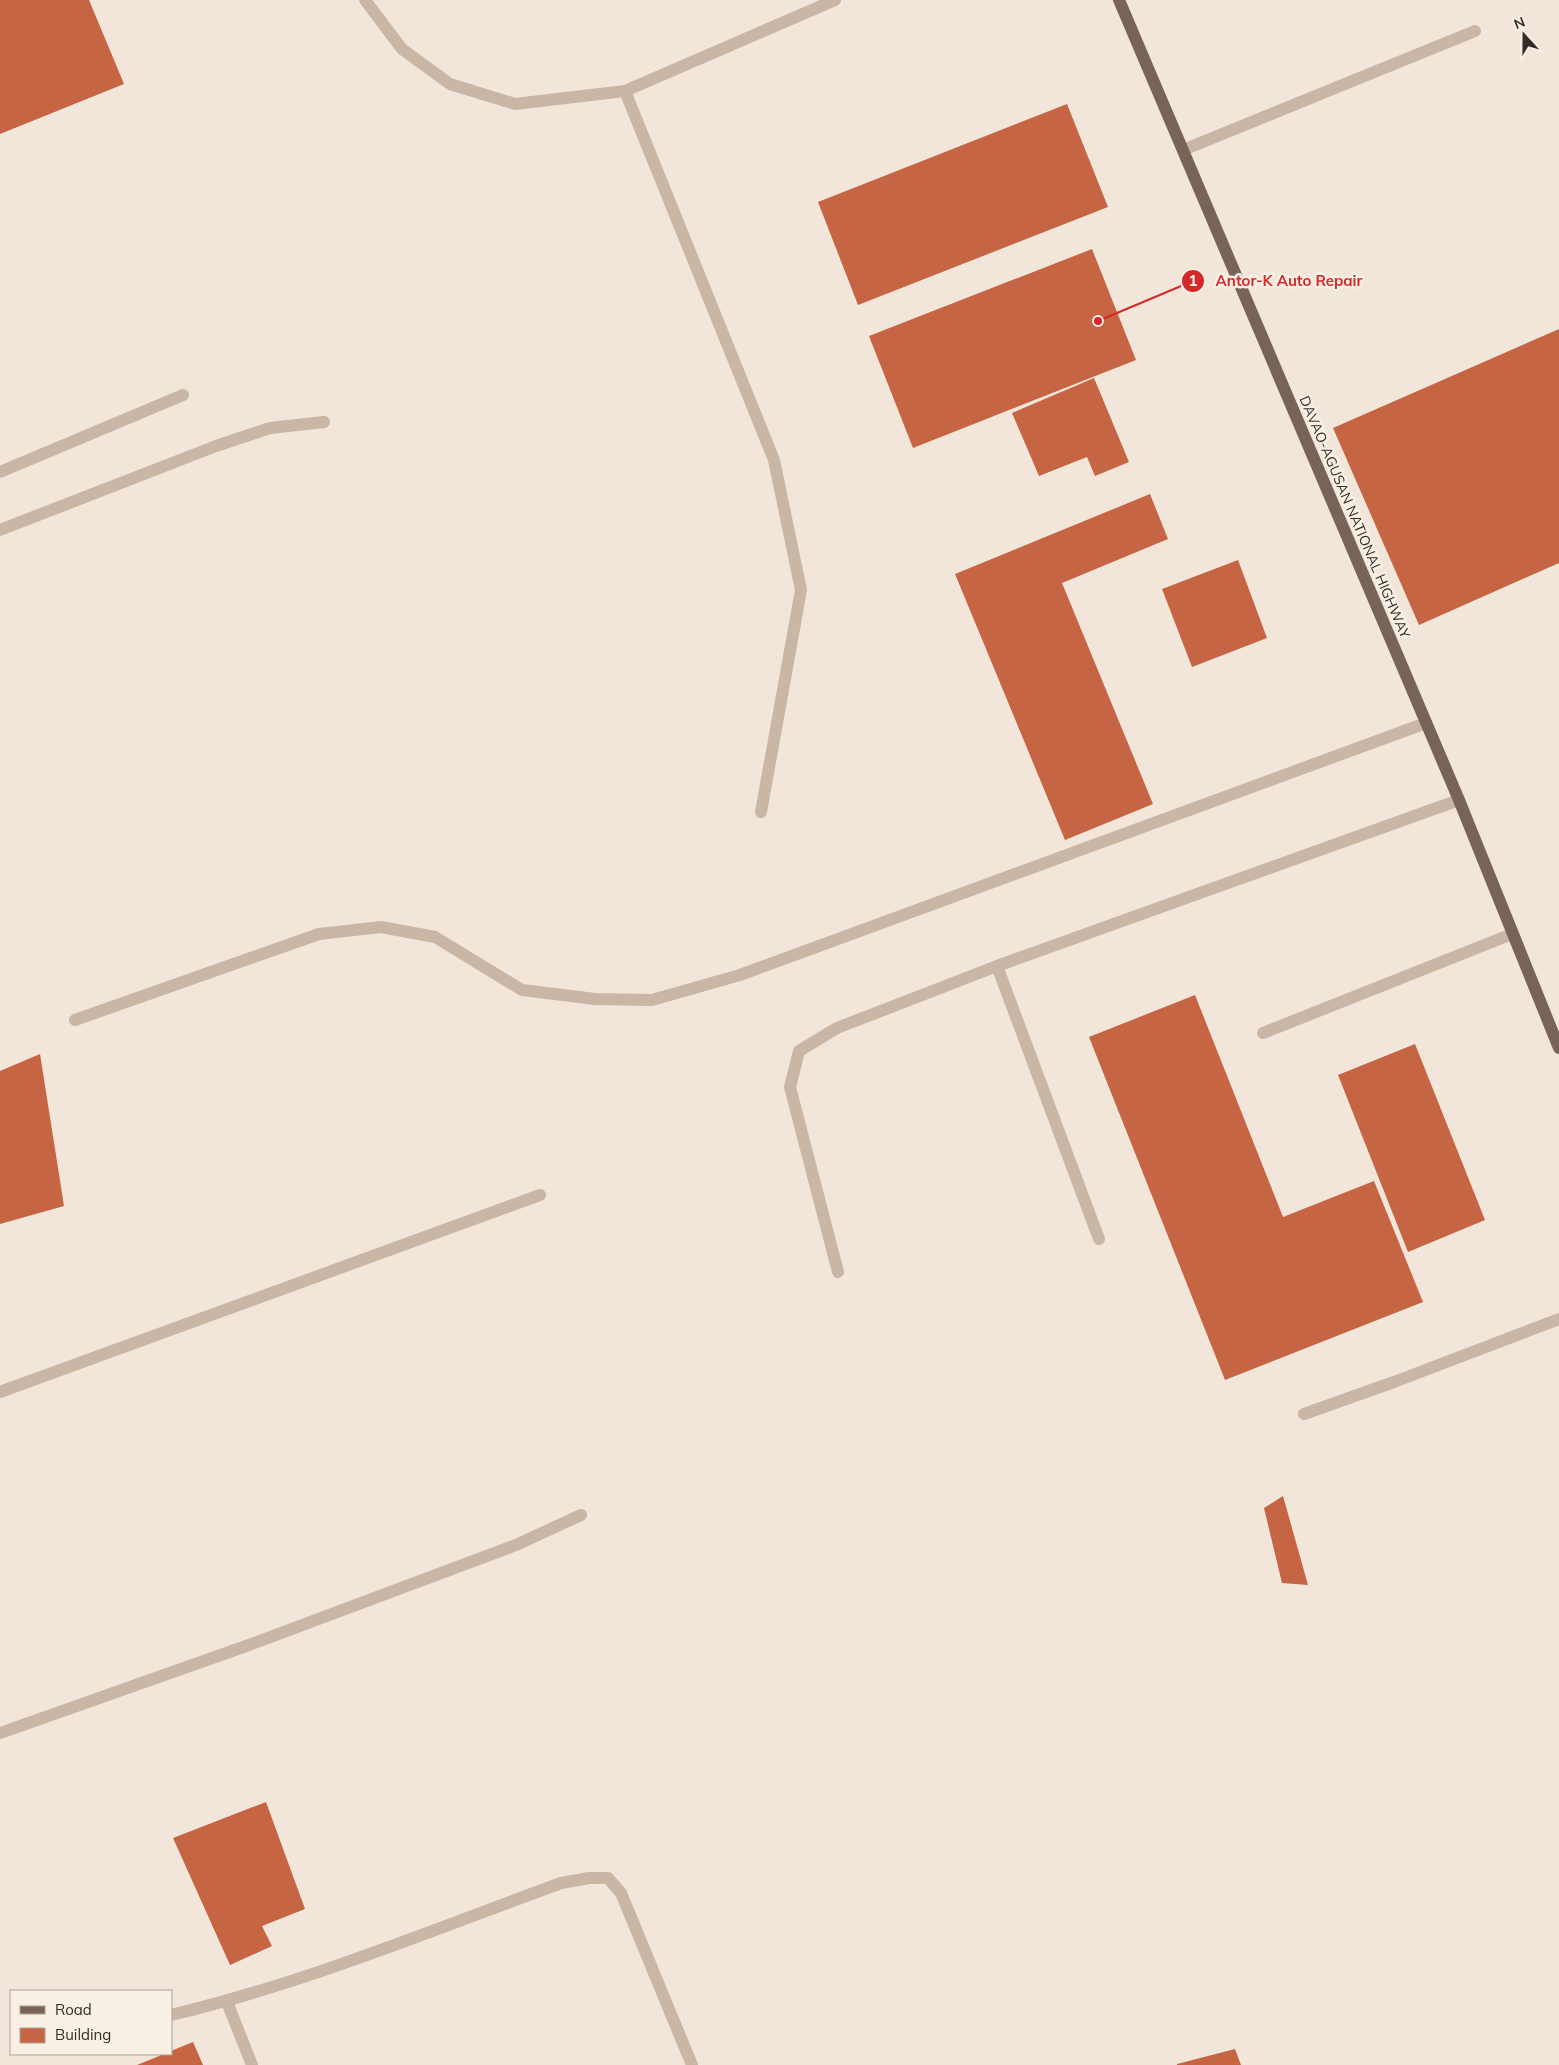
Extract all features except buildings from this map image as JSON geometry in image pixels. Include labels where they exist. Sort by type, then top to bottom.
[{"type":"main road","name":"DAVAO-AGUSAN NATIONAL HIGHWAY","points":[[1119,0],[1459,800],[1559,1048]]},
{"type":"street","points":[[365,0],[402,49],[450,84],[514,104],[625,91],[835,0]]},
{"type":"street","points":[[1183,150],[1475,31]]},
{"type":"street","points":[[625,91],[774,460],[801,590],[761,812]]},
{"type":"street","points":[[0,472],[183,395]]},
{"type":"street","points":[[0,530],[216,446],[270,428],[324,422]]},
{"type":"street","points":[[75,1020],[319,934],[381,927],[435,937],[522,990],[595,1000],[652,1000],[740,975],[1426,723]]},
{"type":"street","points":[[838,1272],[790,1087],[799,1051],[837,1028],[996,966],[1459,800]]},
{"type":"street","points":[[1263,1033],[1512,934]]},
{"type":"street","points":[[996,966],[1099,1239]]},
{"type":"street","points":[[0,1392],[540,1195]]},
{"type":"street","points":[[1304,1414],[1559,1319]]},
{"type":"street","points":[[0,1733],[249,1645],[516,1545],[581,1515]]},
{"type":"street","points":[[172,2015],[226,2002],[300,1979],[561,1883],[589,1878],[608,1878],[621,1892],[692,2065]]},
{"type":"street","points":[[226,2002],[252,2065]]},
{"type":"place","name":"Antor-K Auto Repair","points":[[1098,321]]}]
